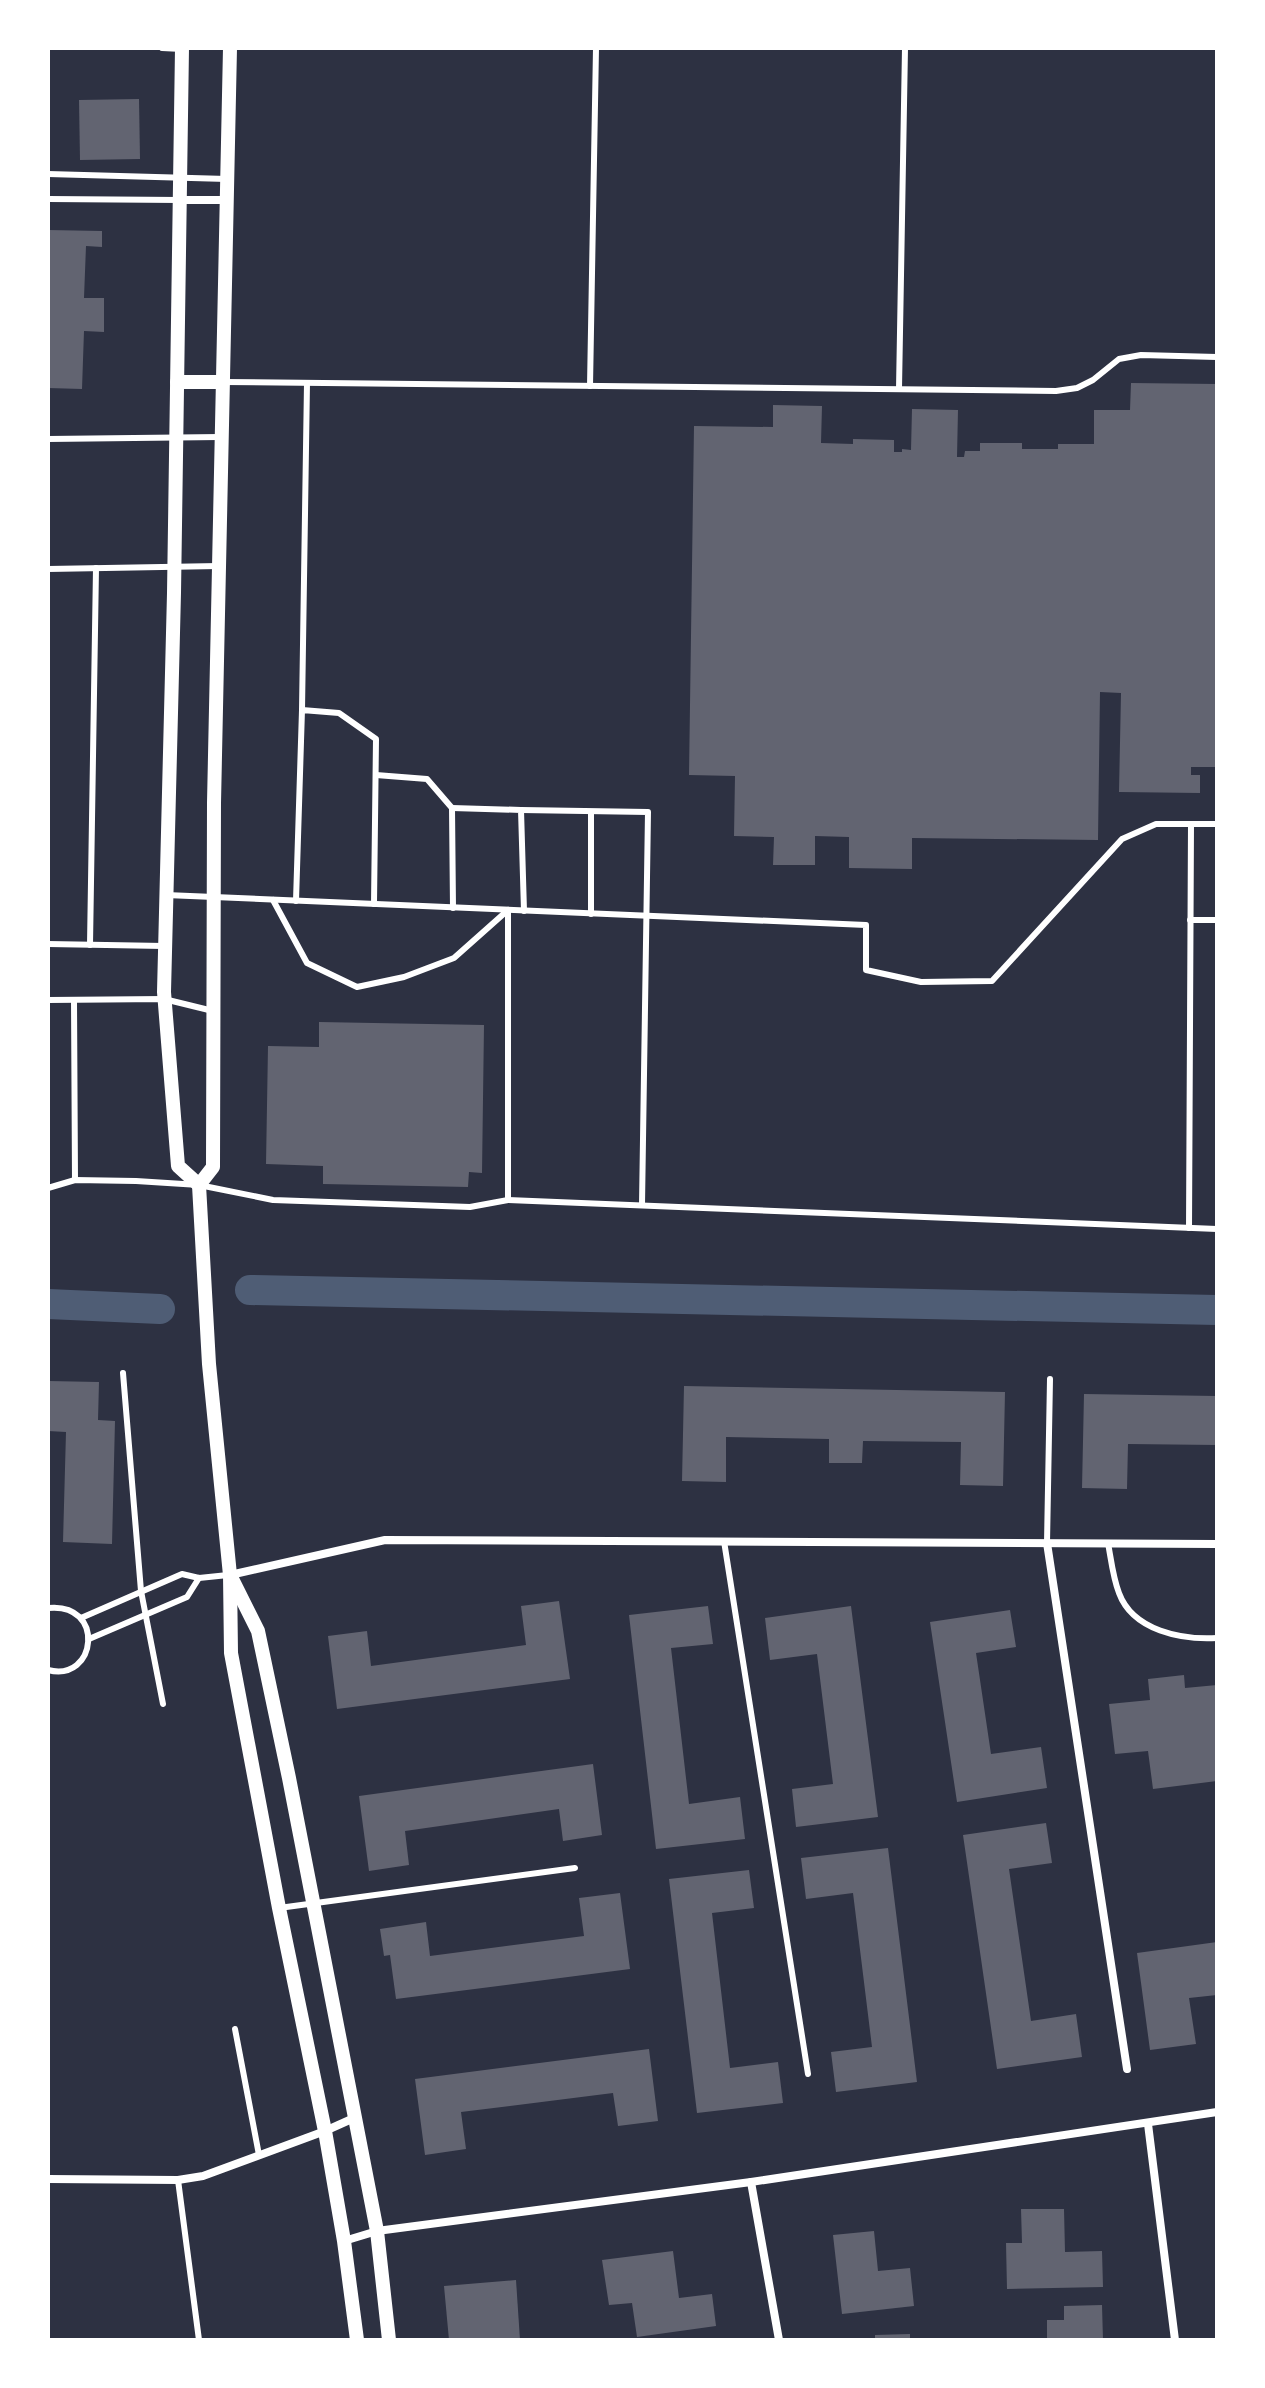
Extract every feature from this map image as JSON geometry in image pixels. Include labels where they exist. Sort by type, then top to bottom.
[{"type":"street","points":[[182,48],[164,999],[178,1166],[199,1185]]},
{"type":"street","points":[[230,48],[219,566],[213,1167],[199,1185],[209,1364],[230,1575],[231,1653],[325,2131],[357,2340]]},
{"type":"street","points":[[180,200],[226,200]]},
{"type":"street","points":[[177,382],[223,382]]},
{"type":"street","points":[[230,1575],[385,1540],[1217,1544]]},
{"type":"street","points":[[1047,1543],[1127,2069]]},
{"type":"street","points":[[230,1575],[258,1631],[377,2231],[389,2340]]},
{"type":"street","points":[[344,2241],[377,2231],[751,2182],[1217,2112]]},
{"type":"street","points":[[48,2179],[178,2180],[203,2176],[354,2118]]},
{"type":"street","points":[[1148,2124],[1175,2340]]},
{"type":"street","points":[[751,2182],[779,2340]]},
{"type":"lane","points":[[162,48],[182,48]]},
{"type":"lane","points":[[590,386],[596,48]]},
{"type":"lane","points":[[899,389],[905,48]]},
{"type":"lane","points":[[48,174],[227,179]]},
{"type":"lane","points":[[48,199],[180,200]]},
{"type":"lane","points":[[223,382],[1056,391],[1077,388],[1093,380],[1119,359],[1141,355],[1217,357]]},
{"type":"lane","points":[[296,901],[307,383]]},
{"type":"lane","points":[[48,439],[221,437]]},
{"type":"lane","points":[[48,569],[219,566]]},
{"type":"lane","points":[[90,945],[96,568]]},
{"type":"lane","points":[[302,710],[339,713],[376,739],[374,904]]},
{"type":"lane","points":[[376,775],[427,779],[452,808],[453,908]]},
{"type":"lane","points":[[452,808],[648,812],[642,1205]]},
{"type":"lane","points":[[521,810],[524,911]]},
{"type":"lane","points":[[591,812],[591,914]]},
{"type":"lane","points":[[166,895],[866,925],[866,970],[921,982],[992,981],[1122,839],[1156,824],[1217,824]]},
{"type":"lane","points":[[1189,1228],[1191,824]]},
{"type":"lane","points":[[273,900],[307,963],[357,987],[404,977],[454,958],[508,910]]},
{"type":"lane","points":[[508,910],[508,1200]]},
{"type":"lane","points":[[1190,920],[1217,920]]},
{"type":"lane","points":[[48,944],[165,946]]},
{"type":"lane","points":[[48,1000],[164,999],[213,1011]]},
{"type":"lane","points":[[74,1000],[75,1180]]},
{"type":"lane","points":[[48,1188],[75,1180],[199,1185],[273,1200],[470,1207],[508,1200],[1217,1229]]},
{"type":"lane","points":[[123,1373],[141,1591],[163,1704]]},
{"type":"lane","points":[[1047,1543],[1050,1379]]},
{"type":"lane","points":[[724,1541],[808,2074]]},
{"type":"lane","points":[[1108,1543],[1120,1596],[1142,1623],[1177,1637],[1217,1638]]},
{"type":"lane","points":[[81,1618],[182,1574],[199,1578],[230,1575]]},
{"type":"lane","points":[[89,1639],[187,1597],[199,1578]]},
{"type":"lane","points":[[48,1608],[61,1607],[72,1611],[81,1618],[89,1639],[87,1650],[74,1667],[64,1671],[48,1670]]},
{"type":"lane","points":[[279,1908],[575,1868]]},
{"type":"lane","points":[[235,2029],[259,2155]]},
{"type":"lane","points":[[178,2180],[199,2340]]},
{"type":"building","points":[[139,99],[140,159],[80,160],[79,100]]},
{"type":"building","points":[[48,230],[102,231],[102,247],[86,246],[84,298],[104,298],[104,332],[84,331],[82,389],[48,388]]},
{"type":"building","points":[[1131,383],[1217,384],[1217,767],[1191,767],[1191,775],[1200,775],[1200,793],[1119,792],[1121,693],[1100,692],[1098,840],[912,838],[912,869],[849,868],[849,837],[815,836],[815,865],[773,865],[774,837],[734,836],[735,776],[689,775],[694,426],[773,427],[773,405],[822,406],[821,443],[853,444],[853,439],[894,440],[894,452],[902,452],[902,449],[911,450],[912,409],[958,410],[957,457],[964,457],[965,451],[980,451],[980,443],[1022,443],[1022,449],[1058,449],[1058,444],[1094,444],[1094,410],[1130,410]]},
{"type":"building","points":[[319,1022],[484,1025],[482,1173],[469,1172],[468,1187],[323,1184],[323,1166],[266,1164],[268,1046],[319,1047]]},
{"type":"building","points":[[48,1381],[99,1382],[98,1420],[115,1421],[112,1544],[63,1542],[66,1432],[48,1431]]},
{"type":"building","points":[[684,1386],[1005,1392],[1003,1486],[960,1485],[961,1442],[863,1441],[862,1463],[829,1463],[829,1439],[726,1437],[726,1482],[682,1481]]},
{"type":"building","points":[[1084,1394],[1217,1396],[1217,1445],[1128,1444],[1127,1489],[1082,1488]]},
{"type":"building","points":[[559,1601],[570,1679],[337,1709],[328,1636],[367,1631],[371,1666],[526,1645],[521,1606]]},
{"type":"building","points":[[708,1606],[713,1644],[671,1648],[689,1804],[740,1797],[745,1839],[656,1849],[629,1615]]},
{"type":"building","points":[[851,1606],[878,1817],[796,1827],[792,1789],[833,1784],[817,1654],[770,1660],[765,1618]]},
{"type":"building","points":[[1010,1610],[1016,1647],[976,1653],[991,1754],[1041,1747],[1047,1788],[957,1802],[930,1622]]},
{"type":"building","points":[[1184,1675],[1185,1688],[1217,1685],[1217,1781],[1153,1789],[1148,1751],[1115,1754],[1109,1704],[1150,1700],[1148,1679]]},
{"type":"building","points":[[593,1764],[602,1835],[563,1841],[559,1809],[405,1831],[409,1865],[369,1871],[359,1796]]},
{"type":"building","points":[[1046,1823],[1052,1863],[1009,1869],[1031,2021],[1076,2014],[1082,2057],[997,2069],[963,1835]]},
{"type":"building","points":[[888,1848],[917,2082],[836,2092],[831,2052],[872,2047],[853,1893],[806,1899],[801,1858]]},
{"type":"building","points":[[749,1870],[754,1908],[712,1913],[730,2068],[778,2062],[783,2103],[697,2113],[669,1879]]},
{"type":"building","points":[[620,1893],[630,1969],[396,1999],[390,1955],[384,1956],[380,1929],[426,1922],[430,1956],[584,1936],[579,1898]]},
{"type":"building","points":[[1217,1942],[1217,1995],[1189,1998],[1196,2044],[1150,2050],[1137,1953]]},
{"type":"building","points":[[649,2049],[658,2121],[618,2126],[613,2093],[461,2112],[466,2149],[425,2155],[415,2079]]},
{"type":"building","points":[[1021,2209],[1064,2209],[1065,2252],[1102,2251],[1103,2287],[1007,2289],[1006,2243],[1022,2243]]},
{"type":"building","points":[[874,2231],[878,2271],[910,2268],[914,2306],[842,2314],[833,2235]]},
{"type":"building","points":[[673,2251],[679,2298],[712,2294],[716,2326],[637,2337],[632,2303],[609,2305],[602,2260]]},
{"type":"building","points":[[516,2280],[520,2340],[449,2340],[444,2286]]},
{"type":"building","points":[[1102,2305],[1103,2340],[1047,2340],[1047,2320],[1064,2320],[1064,2306]]},
{"type":"building","points":[[910,2334],[910,2340],[875,2340],[875,2335]]},
{"type":"waterway","points":[[250,1290],[1217,1310]]},
{"type":"waterway","points":[[48,1304],[160,1309]]}]
